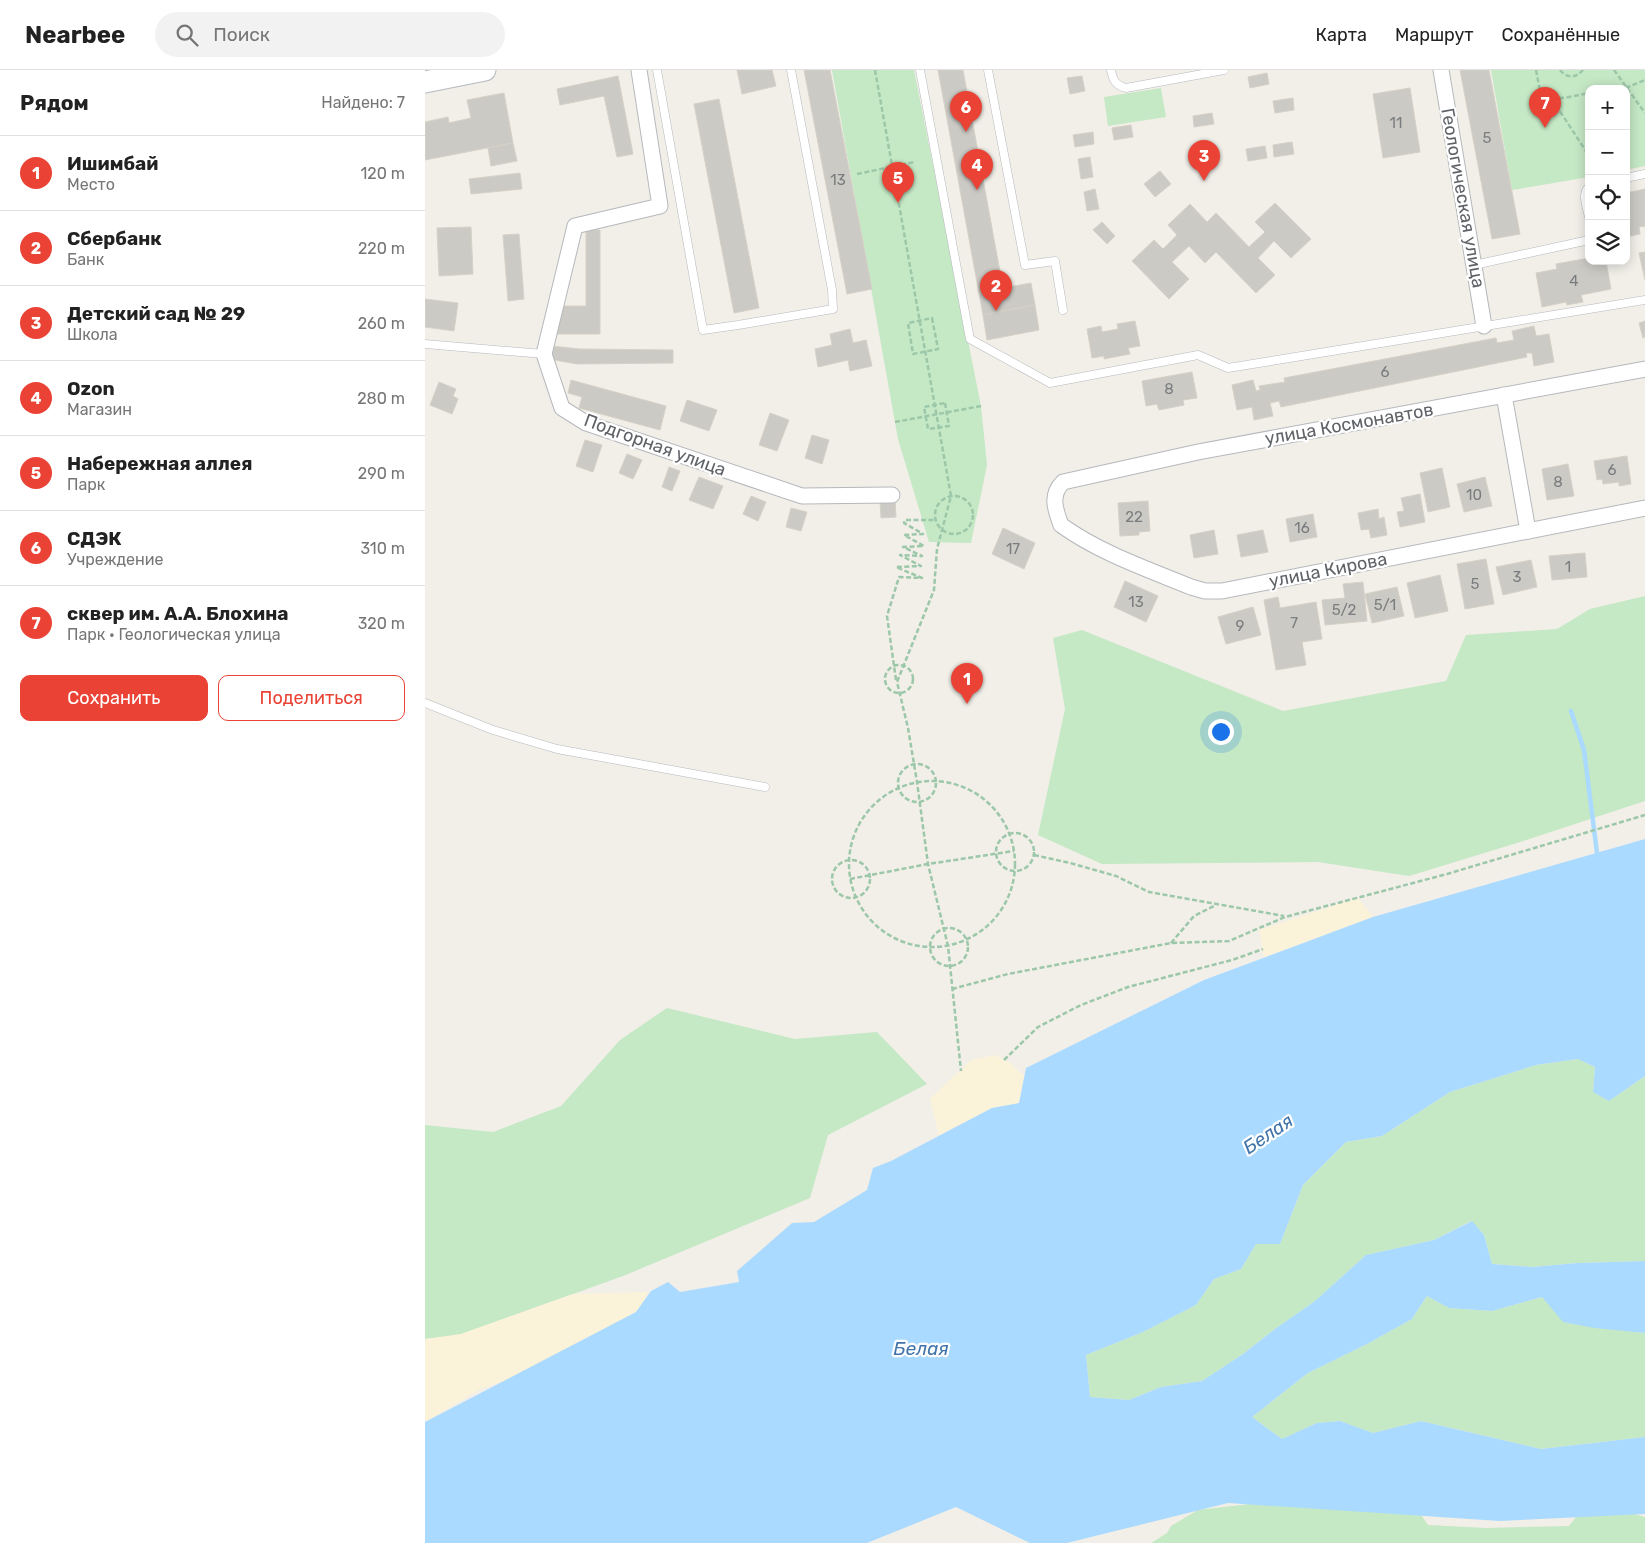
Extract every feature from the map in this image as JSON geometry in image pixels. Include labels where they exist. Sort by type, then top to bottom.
[{"type":"main road","points":[[425,82],[485,70]]},
{"type":"street","points":[[544,354],[575,226],[661,206],[639,70]]},
{"type":"street","name":"Геологическая улица","points":[[1441,70],[1485,326]]},
{"type":"street","name":"Подгорная улица","points":[[544,354],[563,408],[586,423],[802,496],[892,495]]},
{"type":"street","name":"улица Космонавтов","points":[[1057,488],[1063,482],[1198,452],[1645,369]]},
{"type":"street","points":[[1504,395],[1528,530]]},
{"type":"street","name":"улица Кирова","points":[[1057,488],[1054,497],[1058,517],[1061,525],[1067,530],[1106,552],[1205,591],[1222,591],[1645,508]]},
{"type":"lane","points":[[657,70],[703,330],[833,309],[832,290],[791,70]]},
{"type":"lane","points":[[920,70],[970,339],[1050,383],[1199,355],[1228,368],[1645,300]]},
{"type":"lane","points":[[988,70],[1025,264],[1055,261],[1063,310]]},
{"type":"lane","points":[[1111,70],[1115,83],[1126,88],[1224,70]]},
{"type":"lane","points":[[1630,177],[1645,174]]},
{"type":"lane","points":[[1474,265],[1585,241]]},
{"type":"lane","points":[[425,344],[544,354]]},
{"type":"lane","points":[[425,704],[493,730],[557,749],[765,787]]},
{"type":"path","points":[[875,70],[951,496],[937,549],[934,590],[897,682]]},
{"type":"path","points":[[1536,70],[1541,96],[1544,99],[1585,95]]},
{"type":"path","points":[[1560,70],[1565,75],[1573,77],[1583,70]]},
{"type":"path","points":[[1614,70],[1625,85]]},
{"type":"path","points":[[1630,86],[1645,80]]},
{"type":"path","points":[[1630,92],[1645,113]]},
{"type":"path","points":[[1552,99],[1585,150]]},
{"type":"path","points":[[857,174],[914,162]]},
{"type":"path","points":[[932,318],[938,349],[925,352],[913,354],[908,323],[932,318]]},
{"type":"path","points":[[945,403],[949,426],[928,430],[924,408],[935,405],[945,403]]},
{"type":"path","points":[[895,422],[981,406]]},
{"type":"path","points":[[951,496],[961,497],[969,504],[973,515],[972,522],[965,531],[958,534],[951,534],[942,530],[935,520],[935,512],[938,505],[951,496]]},
{"type":"path","points":[[935,520],[905,520],[904,523],[923,534],[904,535],[923,546],[903,546],[922,556],[900,555],[921,566],[896,567],[922,578],[899,577],[887,616],[894,666],[917,782],[928,864],[948,946],[961,1071]]},
{"type":"path","points":[[901,665],[912,672],[913,681],[908,689],[900,692],[891,690],[886,682],[886,674],[894,666],[901,665]]},
{"type":"path","points":[[914,764],[927,767],[933,772],[936,781],[934,793],[928,799],[920,802],[907,800],[899,788],[898,780],[901,773],[914,764]]},
{"type":"path","points":[[936,781],[961,786],[981,796],[997,811],[1010,834],[1015,851],[1015,871],[1010,893],[1000,912],[986,928],[967,940],[948,946],[930,947],[905,943],[885,933],[869,918],[857,898],[851,879],[849,860],[854,836],[864,817],[879,801],[899,788],[917,782],[936,781]]},
{"type":"path","points":[[952,989],[1008,974],[1171,943],[1229,941],[1285,917],[1447,874],[1645,815]]},
{"type":"path","points":[[1018,833],[1028,838],[1034,848],[1034,855],[1027,868],[1015,871],[1008,870],[1002,866],[996,854],[999,842],[1004,836],[1010,834],[1018,833]]},
{"type":"path","points":[[851,879],[928,864],[1015,851]]},
{"type":"path","points":[[1034,855],[1116,876],[1149,892],[1285,917]]},
{"type":"path","points":[[849,860],[861,863],[867,868],[870,875],[868,889],[857,898],[848,898],[841,895],[833,883],[832,876],[837,866],[849,860]]},
{"type":"path","points":[[1171,943],[1193,916],[1217,904]]},
{"type":"path","points":[[943,928],[959,930],[967,940],[968,946],[965,957],[957,964],[950,966],[942,965],[931,954],[930,947],[933,936],[943,928]]},
{"type":"path","points":[[1004,1060],[1039,1027],[1081,1005],[1128,987],[1232,960],[1263,949]]},
{"type":"green space","points":[[832,70],[914,70],[981,406],[987,465],[971,543],[929,542],[898,439]]},
{"type":"green space","points":[[1491,70],[1645,70],[1645,166],[1630,169],[1630,85],[1585,85],[1585,178],[1512,190]]},
{"type":"green space","points":[[1161,88],[1166,117],[1108,126],[1104,97]]},
{"type":"green space","points":[[1645,596],[1645,801],[1409,876],[1318,862],[1102,864],[1038,835],[1065,709],[1053,638],[1082,630],[1283,711],[1446,681],[1466,635],[1557,629],[1590,609]]},
{"type":"green space","points":[[667,1008],[795,1039],[877,1032],[927,1084],[828,1135],[810,1198],[623,1276],[456,1336],[425,1339],[425,1125],[493,1132],[561,1106],[620,1040]]},
{"type":"green space","points":[[1578,1059],[1595,1067],[1593,1091],[1609,1101],[1645,1076],[1645,1261],[1577,1263],[1533,1267],[1492,1264],[1484,1235],[1471,1221],[1434,1240],[1366,1255],[1315,1301],[1243,1354],[1202,1381],[1161,1387],[1129,1400],[1090,1397],[1086,1355],[1143,1332],[1196,1305],[1214,1279],[1241,1269],[1256,1244],[1280,1244],[1303,1185],[1346,1142],[1382,1136],[1450,1092],[1536,1065]]},
{"type":"green space","points":[[1427,1296],[1449,1308],[1492,1311],[1542,1297],[1564,1322],[1645,1333],[1645,1437],[1541,1449],[1421,1421],[1373,1433],[1340,1421],[1317,1423],[1282,1439],[1252,1417],[1308,1373],[1412,1319]]},
{"type":"green space","points":[[1290,1486],[1407,1494],[1428,1525],[1486,1528],[1569,1526],[1584,1507],[1606,1506],[1645,1517],[1645,1543],[1151,1543],[1167,1533],[1171,1526],[1198,1510],[1250,1504]]},
{"type":"sand","points":[[1358,898],[1373,917],[1264,957],[1259,930]]},
{"type":"sand","points":[[995,1055],[1012,1064],[1024,1077],[1019,1103],[992,1108],[939,1135],[930,1099],[971,1060]]},
{"type":"sand","points":[[648,1292],[640,1309],[601,1333],[551,1356],[528,1373],[480,1389],[425,1422],[425,1339],[461,1334],[573,1294]]},
{"type":"water","name":"Белая","points":[[1645,839],[1645,1076],[1609,1101],[1593,1092],[1595,1067],[1578,1059],[1536,1065],[1450,1092],[1382,1136],[1346,1142],[1303,1185],[1280,1244],[1256,1244],[1241,1269],[1214,1279],[1196,1305],[1143,1332],[1086,1355],[1090,1397],[1129,1400],[1161,1387],[1202,1381],[1243,1354],[1315,1301],[1366,1255],[1434,1240],[1472,1221],[1484,1235],[1492,1264],[1533,1267],[1577,1263],[1645,1261],[1645,1333],[1595,1328],[1563,1322],[1542,1297],[1492,1311],[1449,1308],[1427,1296],[1412,1319],[1308,1373],[1252,1417],[1282,1439],[1317,1423],[1340,1421],[1373,1433],[1421,1421],[1541,1449],[1645,1437],[1645,1514],[1500,1521],[1228,1503],[1067,1543],[1030,1543],[956,1507],[867,1543],[425,1543],[425,1422],[636,1312],[651,1291],[668,1282],[680,1292],[739,1282],[737,1271],[792,1223],[814,1222],[867,1190],[873,1168],[891,1161],[992,1108],[1019,1103],[1026,1068],[1204,980],[1373,917]]},
{"type":"building","points":[[737,70],[772,70],[776,86],[742,94]]},
{"type":"building","points":[[804,70],[830,70],[872,289],[847,294]]},
{"type":"building","points":[[938,70],[963,70],[1003,288],[1031,283],[1035,305],[983,315]]},
{"type":"building","points":[[1460,70],[1489,70],[1520,234],[1492,239]]},
{"type":"building","points":[[1267,73],[1269,84],[1250,88],[1248,77]]},
{"type":"building","points":[[618,76],[633,154],[617,157],[604,96],[560,105],[557,89]]},
{"type":"building","points":[[1082,76],[1085,91],[1070,94],[1067,78]]},
{"type":"building","points":[[1410,88],[1420,152],[1383,158],[1373,94]]},
{"type":"building","points":[[504,93],[513,143],[425,160],[425,122],[448,117],[449,123],[471,118],[467,100]]},
{"type":"building","points":[[1293,98],[1294,110],[1275,113],[1273,101]]},
{"type":"building","points":[[719,99],[759,308],[734,313],[694,104]]},
{"type":"building","points":[[1212,113],[1214,124],[1194,127],[1193,116]]},
{"type":"building","points":[[1131,125],[1133,137],[1114,140],[1112,128]]},
{"type":"building","points":[[1093,132],[1094,144],[1075,147],[1073,135]]},
{"type":"building","points":[[1292,142],[1294,154],[1274,157],[1273,145]]},
{"type":"building","points":[[513,143],[517,161],[491,166],[488,148]]},
{"type":"building","points":[[1265,146],[1267,158],[1248,161],[1246,149]]},
{"type":"building","points":[[1090,157],[1093,177],[1081,179],[1078,159]]},
{"type":"building","points":[[1160,171],[1171,184],[1155,197],[1144,184]]},
{"type":"building","points":[[520,173],[522,189],[471,194],[469,179]]},
{"type":"building","points":[[1095,189],[1099,209],[1087,211],[1084,192]]},
{"type":"building","points":[[1645,189],[1645,226],[1639,227],[1640,234],[1630,236],[1630,220],[1630,192]]},
{"type":"building","points":[[1275,203],[1311,239],[1291,258],[1274,241],[1258,258],[1275,275],[1256,293],[1216,252],[1205,263],[1189,246],[1172,262],[1189,279],[1169,299],[1132,261],[1154,240],[1163,249],[1177,235],[1168,225],[1190,204],[1207,222],[1216,213],[1249,247],[1265,232],[1255,222]]},
{"type":"building","points":[[1102,222],[1115,236],[1107,244],[1093,230]]},
{"type":"building","points":[[471,227],[473,274],[439,276],[437,228]]},
{"type":"building","points":[[586,230],[600,230],[600,334],[553,334],[559,306],[586,306]]},
{"type":"building","points":[[519,234],[524,299],[508,301],[503,235]]},
{"type":"building","points":[[1645,252],[1645,280],[1639,253]]},
{"type":"building","points":[[1585,259],[1585,265],[1607,265],[1611,289],[1581,295],[1583,302],[1567,305],[1566,302],[1542,307],[1536,273],[1557,269],[1556,264]]},
{"type":"building","points":[[425,299],[458,303],[454,331],[425,327]]},
{"type":"building","points":[[1035,305],[1039,330],[987,340],[983,315]]},
{"type":"building","points":[[1135,321],[1140,346],[1128,348],[1130,354],[1104,359],[1104,356],[1092,358],[1087,329],[1101,326],[1102,332],[1118,329],[1117,324]]},
{"type":"building","points":[[1645,321],[1645,337],[1643,338],[1639,323]]},
{"type":"building","points":[[1534,326],[1536,336],[1549,334],[1554,362],[1534,366],[1532,353],[1526,353],[1527,357],[1281,407],[1279,401],[1270,403],[1273,416],[1254,420],[1252,407],[1237,410],[1232,385],[1253,380],[1256,391],[1260,390],[1259,386],[1285,382],[1284,378],[1496,338],[1497,343],[1514,340],[1512,331]]},
{"type":"building","points":[[850,329],[853,343],[866,340],[872,366],[850,371],[848,360],[818,367],[815,349],[832,345],[830,334]]},
{"type":"building","points":[[551,346],[580,349],[673,350],[673,363],[577,364],[549,359]]},
{"type":"building","points":[[1192,372],[1197,398],[1183,400],[1184,405],[1159,410],[1157,404],[1146,406],[1142,381]]},
{"type":"building","points":[[571,380],[666,406],[660,430],[579,408],[582,397],[568,393]]},
{"type":"building","points":[[439,382],[456,389],[453,396],[458,399],[452,414],[430,405]]},
{"type":"building","points":[[687,400],[717,410],[709,431],[680,421]]},
{"type":"building","points":[[770,413],[789,420],[777,451],[759,445]]},
{"type":"building","points":[[812,435],[829,440],[822,464],[805,458]]},
{"type":"building","points":[[585,440],[602,445],[593,472],[576,466]]},
{"type":"building","points":[[627,454],[642,460],[633,479],[619,473]]},
{"type":"building","points":[[1627,456],[1631,484],[1619,486],[1619,482],[1603,484],[1602,479],[1597,480],[1594,461]]},
{"type":"building","points":[[1568,464],[1574,496],[1547,500],[1542,469]]},
{"type":"building","points":[[669,467],[680,471],[672,491],[662,487]]},
{"type":"building","points":[[1442,468],[1450,507],[1428,512],[1420,473]]},
{"type":"building","points":[[699,477],[723,486],[713,509],[689,500]]},
{"type":"building","points":[[1485,477],[1492,506],[1464,512],[1457,484]]},
{"type":"building","points":[[1420,494],[1425,522],[1400,527],[1397,512],[1404,511],[1401,498]]},
{"type":"building","points":[[751,496],[766,502],[758,521],[743,514]]},
{"type":"building","points":[[895,500],[896,517],[881,518],[880,501]]},
{"type":"building","points":[[1148,501],[1150,531],[1139,532],[1139,535],[1120,536],[1118,503]]},
{"type":"building","points":[[791,508],[807,512],[801,531],[786,527]]},
{"type":"building","points":[[1378,509],[1379,519],[1384,517],[1387,535],[1371,538],[1369,529],[1361,530],[1358,513]]},
{"type":"building","points":[[1313,514],[1317,537],[1290,542],[1286,519]]},
{"type":"building","points":[[1003,528],[1035,543],[1024,569],[992,554]]},
{"type":"building","points":[[1214,530],[1218,554],[1194,558],[1190,535]]},
{"type":"building","points":[[1263,530],[1268,552],[1241,557],[1237,535]]},
{"type":"building","points":[[1585,553],[1587,577],[1552,580],[1549,556]]},
{"type":"building","points":[[1486,559],[1494,604],[1465,609],[1457,564]]},
{"type":"building","points":[[1531,560],[1537,587],[1503,595],[1496,567]]},
{"type":"building","points":[[1440,575],[1448,611],[1415,618],[1407,583]]},
{"type":"building","points":[[1125,581],[1158,596],[1146,622],[1114,607]]},
{"type":"building","points":[[1363,582],[1367,621],[1325,625],[1322,600],[1345,598],[1343,584]]},
{"type":"building","points":[[1397,587],[1404,616],[1372,623],[1365,594]]},
{"type":"building","points":[[1278,597],[1280,608],[1316,602],[1322,639],[1302,642],[1306,665],[1276,670],[1264,600]]},
{"type":"building","points":[[1253,607],[1261,635],[1226,644],[1218,617]]},
{"type":"waterway","points":[[1571,711],[1584,750],[1597,853]]},
{"type":"place","name":"сквер им. А.А. Блохина","points":[[1545,128]]},
{"type":"place","name":"СДЭК","points":[[966,132]]},
{"type":"place","name":"Детский сад № 29","points":[[1204,181]]},
{"type":"place","name":"Ozon","points":[[977,190]]},
{"type":"place","name":"Набережная аллея","points":[[898,203]]},
{"type":"place","name":"Сбербанк","points":[[996,311]]},
{"type":"place","name":"Ишимбай","points":[[967,704]]}]
